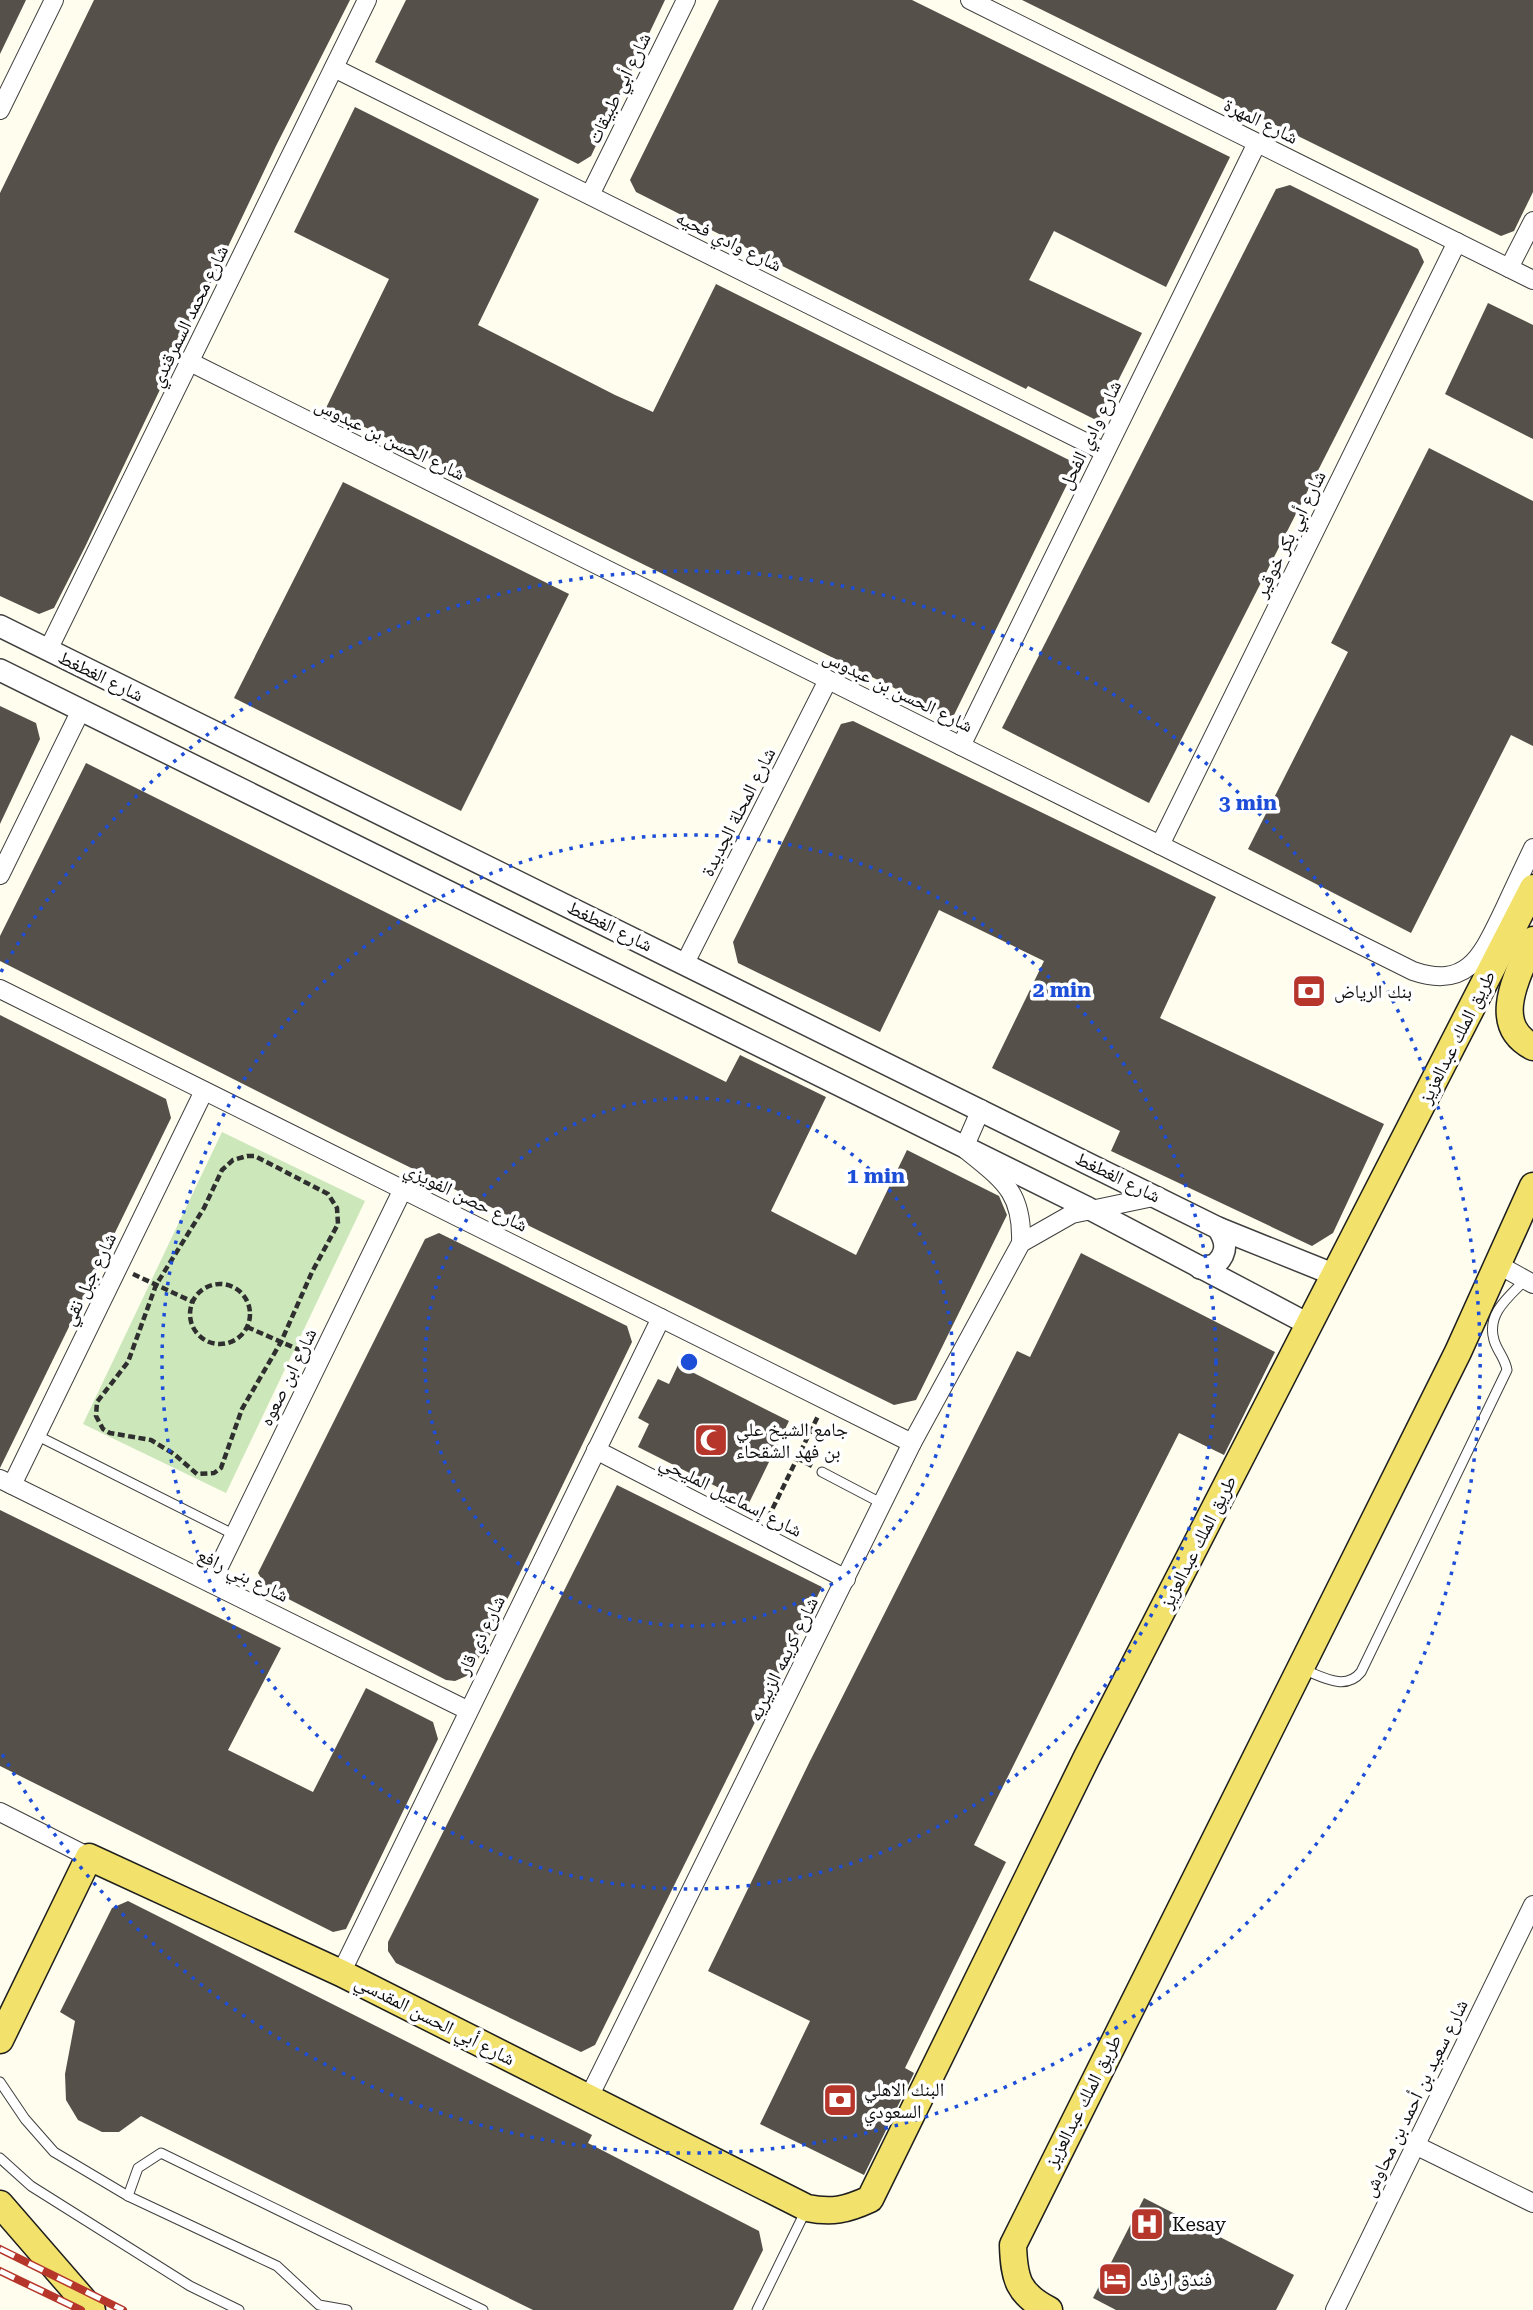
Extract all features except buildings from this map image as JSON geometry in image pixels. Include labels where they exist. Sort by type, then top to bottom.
[{"type":"main road","name":"طريق الملك عبدالعزيز","points":[[870,2199],[1087,1757],[1533,888]]},
{"type":"main road","points":[[1533,940],[1515,981],[1507,1017],[1516,1037],[1533,1047]]},
{"type":"main road","name":"طريق الملك عبدالعزيز","points":[[1041,2306],[1014,2275],[1013,2245],[1458,1352],[1533,1186]]},
{"type":"main road","points":[[0,2040],[89,1857]]},
{"type":"main road","name":"شارع أبي الحسن المقدسي","points":[[89,1857],[341,1973],[807,2208],[830,2213],[848,2210],[870,2199]]},
{"type":"main road","points":[[0,2204],[92,2310]]},
{"type":"street","points":[[0,110],[54,0]]},
{"type":"street","name":"شارع محمد السمرقندي","points":[[48,650],[367,0]]},
{"type":"street","name":"شارع أبي طبيقات","points":[[590,195],[686,0]]},
{"type":"street","name":"شارع المهرة","points":[[970,0],[1533,280]]},
{"type":"street","name":"شارع وادي فحيه","points":[[334,68],[1105,452]]},
{"type":"street","name":"شارع وادي الفحل","points":[[961,746],[1257,143]]},
{"type":"street","points":[[1509,268],[1533,220]]},
{"type":"street","name":"شارع أبي بكر خوقير","points":[[1160,845],[1457,242]]},
{"type":"street","name":"شارع الحسن بن عبدوس","points":[[190,362],[1413,971],[1433,978],[1443,977],[1473,964],[1486,946],[1533,848]]},
{"type":"street","name":"شارع الغطغط","points":[[0,626],[1158,1196],[1218,1228],[1335,1275]]},
{"type":"street","name":"شارع الغطغط","points":[[0,670],[1088,1208],[1310,1325]]},
{"type":"street","name":"شارع المحلة الجديدة","points":[[685,963],[828,680]]},
{"type":"street","points":[[0,876],[81,710]]},
{"type":"street","name":"شارع حصن الفويزي","points":[[0,989],[912,1443]]},
{"type":"street","name":"شارع جبل نقي","points":[[6,1482],[36,1435],[204,1091]]},
{"type":"street","points":[[981,1109],[964,1148],[1010,1187],[1020,1206],[1021,1243]]},
{"type":"street","name":"شارع ابن صعوه","points":[[211,1583],[403,1189]]},
{"type":"street","name":"شارع كريمه الزبيريه","points":[[589,2097],[912,1443],[1021,1243],[1056,1221],[1088,1208],[1158,1196]]},
{"type":"street","points":[[1200,1268],[1215,1265],[1225,1252],[1224,1236],[1218,1228]]},
{"type":"street","points":[[1497,1264],[1530,1282]]},
{"type":"street","name":"شارع ذي قار","points":[[341,1973],[467,1710],[661,1318]]},
{"type":"street","name":"شارع إسماعيل المليحي","points":[[596,1450],[846,1579]]},
{"type":"street","name":"شارع بني رافع","points":[[6,1482],[467,1710]]},
{"type":"street","name":"شارع أبي الحسن المقدسي","points":[[0,1812],[89,1857]]},
{"type":"street","name":"شارع سعيد بن أحمد بن محاوش","points":[[1335,2310],[1533,1905]]},
{"type":"street","points":[[1415,2145],[1533,2203]]},
{"type":"lane","points":[[1301,1668],[1340,1683],[1350,1681],[1361,1672],[1507,1370],[1503,1355],[1495,1343],[1494,1318],[1498,1308],[1530,1282]]},
{"type":"lane","points":[[36,1435],[234,1535]]},
{"type":"lane","points":[[822,1472],[883,1504]]},
{"type":"lane","points":[[0,2082],[25,2119],[54,2152],[128,2196],[277,2266],[315,2308],[347,2310]]},
{"type":"lane","points":[[128,2196],[138,2168],[161,2153],[480,2309]]},
{"type":"lane","points":[[0,2158],[31,2186],[190,2286],[239,2310]]},
{"type":"lane","points":[[757,2310],[807,2208]]},
{"type":"path","points":[[256,1156],[328,1194],[338,1216],[336,1231],[312,1272],[281,1342],[242,1409],[221,1468],[214,1474],[197,1474],[174,1454],[151,1440],[110,1433],[96,1416],[100,1396],[128,1362],[156,1285],[204,1208],[222,1170],[239,1157],[256,1156]]},
{"type":"path","points":[[118,1267],[193,1302]]},
{"type":"path","points":[[223,1284],[232,1287],[246,1300],[250,1318],[247,1327],[234,1340],[216,1344],[208,1342],[194,1329],[190,1311],[193,1302],[205,1288],[223,1284]]},
{"type":"path","points":[[247,1327],[320,1359]]},
{"type":"path","points":[[760,1534],[826,1400]]},
{"type":"green space","points":[[222,1132],[365,1201],[226,1493],[83,1424]]},
{"type":"railway","points":[[0,2249],[123,2310]]},
{"type":"railway","points":[[0,2271],[81,2310]]},
{"type":"place","name":"بنك الرياض","points":[[1309,991]]},
{"type":"place","name":"جامع الشيخ علي بن فهد الشقحاء","points":[[711,1440]]},
{"type":"place","name":"البنك الاهلي السعودي","points":[[840,2100]]},
{"type":"place","name":"Kesay","points":[[1147,2224]]},
{"type":"place","name":"فندق ارفاد","points":[[1115,2279]]}]
